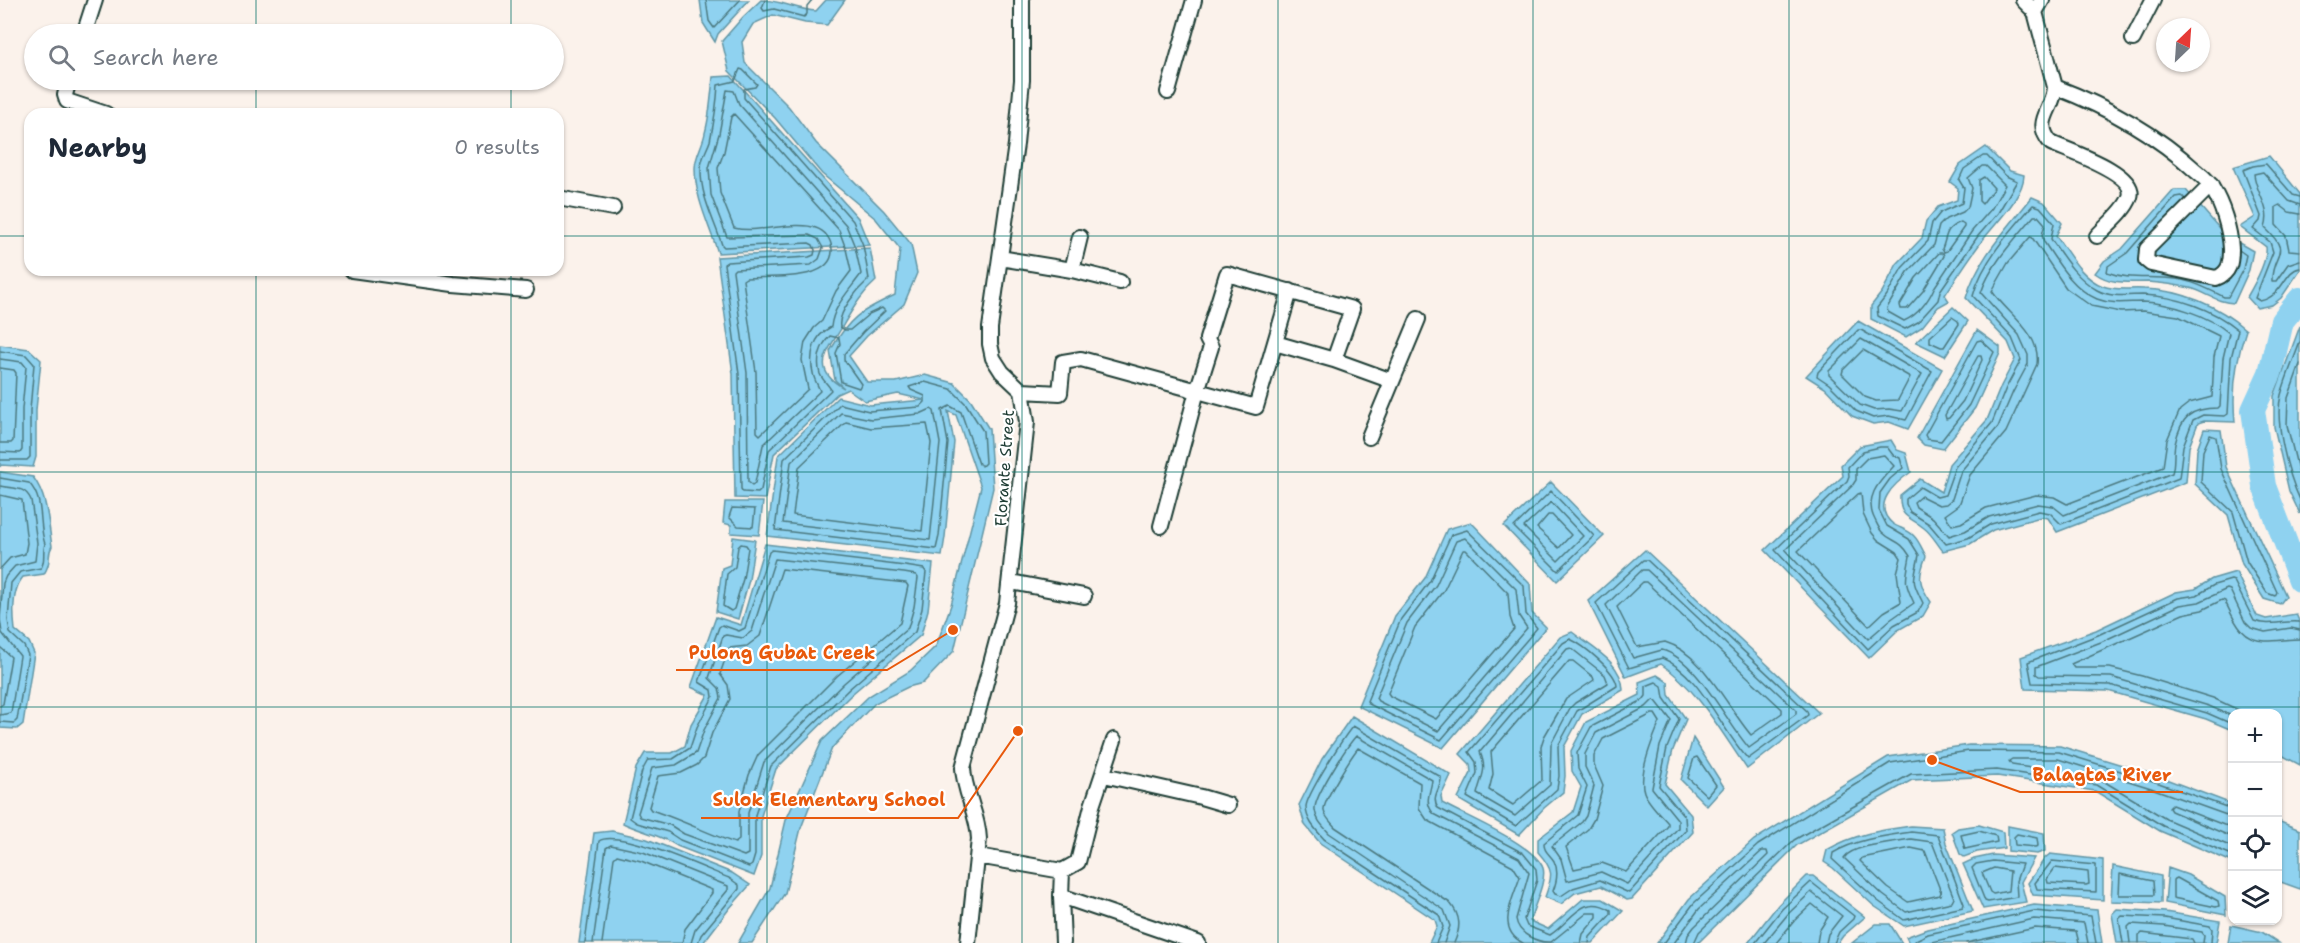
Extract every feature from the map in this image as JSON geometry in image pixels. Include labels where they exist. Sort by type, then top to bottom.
[{"type":"street","points":[[87,24],[95,0]]},
{"type":"street","name":"Florante Street","points":[[968,943],[978,856],[978,825],[965,785],[963,768],[1011,582],[1027,422],[1022,392],[998,366],[993,358],[990,344],[990,328],[1017,133],[1022,80],[1022,0]]},
{"type":"street","points":[[1168,93],[1194,0]]},
{"type":"street","points":[[2023,0],[2038,6],[2055,87],[2054,97],[2042,128],[2044,135],[2051,143],[2114,171],[2130,188],[2131,195],[2127,203],[2097,236]]},
{"type":"street","points":[[2133,39],[2153,0]]},
{"type":"street","points":[[2055,87],[2087,100],[2140,130],[2182,158],[2211,185],[2221,205],[2231,243],[2231,261],[2228,270],[2216,278],[2151,264],[2146,260],[2147,249],[2211,185]]},
{"type":"street","points":[[65,90],[67,101],[88,108]]},
{"type":"street","points":[[564,199],[613,208]]},
{"type":"street","points":[[1071,270],[1080,237]]},
{"type":"street","points":[[999,258],[1071,270],[1120,282]]},
{"type":"street","points":[[1161,526],[1211,347],[1207,339],[1227,274],[1352,309],[1334,360]]},
{"type":"street","points":[[395,276],[453,284],[526,290]]},
{"type":"street","points":[[1022,392],[1060,393],[1063,362],[1081,359],[1257,407],[1290,291]]},
{"type":"street","points":[[1369,437],[1418,320]]},
{"type":"street","points":[[1275,343],[1334,360],[1392,381]]},
{"type":"street","points":[[1011,582],[1084,596]]},
{"type":"street","points":[[978,856],[1062,871],[1078,862],[1092,806],[1114,740]]},
{"type":"street","points":[[1104,775],[1228,805]]},
{"type":"street","points":[[1062,871],[1063,943]]},
{"type":"street","points":[[1061,896],[1198,943]]},
{"type":"water","points":[[700,0],[749,0],[718,34],[715,42],[703,23]]},
{"type":"water","points":[[761,0],[816,11],[826,0],[845,0],[827,25],[805,23],[773,15],[753,24],[742,42],[745,63],[789,107],[816,143],[884,211],[911,244],[917,273],[904,304],[867,336],[849,356],[867,382],[896,382],[925,375],[954,383],[971,400],[989,429],[993,488],[954,651],[923,683],[908,687],[875,703],[832,748],[801,828],[785,893],[752,943],[738,943],[770,888],[786,820],[822,741],[869,696],[910,671],[936,646],[951,605],[981,487],[956,415],[948,411],[954,442],[942,556],[767,536],[778,456],[838,397],[870,405],[924,400],[898,394],[865,401],[848,389],[837,394],[774,454],[765,499],[735,498],[733,374],[717,257],[870,248],[876,281],[855,306],[825,357],[824,365],[827,373],[844,388],[835,380],[830,351],[856,317],[895,295],[900,249],[876,219],[822,174],[775,118],[729,71],[722,41]]},
{"type":"water","points":[[731,76],[858,218],[869,245],[718,253],[697,190],[695,168],[708,119],[713,77]]},
{"type":"water","points":[[1986,147],[2010,171],[2024,175],[2022,184],[2008,210],[1977,247],[1945,295],[1949,301],[1938,307],[1922,327],[1906,337],[1871,319],[1871,306],[1882,292],[1897,264],[1922,238],[1926,221],[1938,207],[1957,200],[1958,188],[1950,182],[1960,165]]},
{"type":"water","points":[[2269,156],[2300,194],[2300,270],[2281,298],[2272,305],[2257,308],[2247,297],[2263,265],[2266,247],[2240,227],[2255,217],[2233,167]]},
{"type":"water","points":[[2174,190],[2186,190],[2225,235],[2253,251],[2249,270],[2234,303],[2222,301],[2185,287],[2154,282],[2114,281],[2095,273],[2104,261],[2122,249]]},
{"type":"water","points":[[2032,197],[2044,202],[2062,223],[2056,236],[2076,264],[2095,282],[2113,288],[2172,292],[2198,300],[2223,313],[2246,330],[2236,375],[2235,422],[2204,421],[2198,423],[2189,447],[2186,482],[2057,532],[2048,518],[2041,517],[1993,530],[1970,544],[1943,551],[1927,530],[1903,513],[1900,495],[1920,479],[1941,492],[1949,464],[1987,420],[2015,359],[2008,342],[1966,298],[1985,257]]},
{"type":"water","points":[[1953,307],[1968,321],[1945,356],[1916,342]]},
{"type":"water","points":[[1858,321],[1942,369],[1908,429],[1889,422],[1873,424],[1852,416],[1825,388],[1806,376]]},
{"type":"water","points":[[2300,326],[2300,514],[2289,491],[2274,427],[2274,396]]},
{"type":"water","points":[[1977,330],[2000,347],[2000,353],[1975,408],[1943,449],[1924,445],[1917,438]]},
{"type":"water","points":[[0,345],[29,349],[41,360],[36,410],[36,457],[33,467],[1,465],[0,467]]},
{"type":"water","points":[[2204,429],[2221,430],[2226,467],[2286,596],[2280,604],[2264,599],[2242,564],[2228,515],[2195,484],[2197,449]]},
{"type":"water","points":[[1891,440],[1897,450],[1906,453],[1911,472],[1892,488],[1884,502],[1884,509],[1893,524],[1914,536],[1926,556],[1921,580],[1931,602],[1923,616],[1898,630],[1869,658],[1765,550],[1843,476],[1841,465],[1860,446]]},
{"type":"water","points":[[0,472],[33,477],[45,501],[52,546],[44,574],[23,577],[15,595],[15,630],[29,642],[34,653],[23,724],[17,729],[0,728]]},
{"type":"water","points":[[1551,482],[1604,536],[1557,581],[1504,526]]},
{"type":"water","points":[[725,502],[763,502],[759,535],[731,533],[731,525],[723,523]]},
{"type":"water","points":[[1471,522],[1530,584],[1532,613],[1546,627],[1443,748],[1358,706],[1395,616],[1425,578],[1447,529]]},
{"type":"water","points":[[733,537],[755,540],[749,580],[738,619],[716,612],[722,568],[730,565]]},
{"type":"water","points":[[765,544],[933,564],[928,610],[921,635],[853,693],[776,769],[761,816],[761,856],[754,876],[623,823],[636,768],[645,753],[672,753],[685,746],[691,724],[708,695],[691,687],[716,617],[741,625]]},
{"type":"water","points":[[1645,550],[1819,713],[1747,769],[1698,698],[1661,664],[1626,677],[1588,601]]},
{"type":"water","points":[[2236,572],[2257,616],[2266,619],[2296,614],[2300,623],[2300,765],[2282,755],[2282,709],[2228,709],[2228,728],[2206,719],[2108,691],[2025,689],[2021,657],[2096,630],[2176,592],[2195,589],[2212,579]]},
{"type":"water","points":[[1572,632],[1605,656],[1617,671],[1623,690],[1582,714],[1564,747],[1563,792],[1544,808],[1519,835],[1458,799],[1471,773],[1470,764],[1460,754],[1560,637]]},
{"type":"water","points":[[1657,675],[1668,682],[1669,695],[1686,719],[1673,750],[1665,784],[1691,815],[1693,832],[1632,899],[1627,900],[1601,886],[1575,893],[1561,904],[1545,897],[1551,878],[1547,864],[1538,852],[1538,839],[1573,812],[1581,787],[1572,771],[1571,751],[1586,722],[1640,695],[1639,682]]},
{"type":"water","points":[[1352,716],[1451,775],[1441,796],[1442,803],[1513,840],[1537,859],[1544,873],[1530,921],[1548,929],[1583,899],[1603,899],[1623,911],[1593,943],[1429,943],[1437,926],[1435,920],[1320,843],[1305,825],[1299,805],[1322,759]]},
{"type":"water","points":[[1693,738],[1724,787],[1707,806],[1681,780]]},
{"type":"water","points":[[1969,745],[2060,746],[2155,775],[2228,802],[2228,860],[2160,831],[2095,791],[1997,776],[1912,780],[1797,845],[1698,943],[1657,943],[1689,899],[1754,840],[1888,757]]},
{"type":"water","points":[[2282,823],[2300,830],[2300,889],[2282,882]]},
{"type":"water","points":[[1979,825],[2003,832],[2004,848],[1977,852],[1964,857],[1960,854],[1952,832],[1958,828]]},
{"type":"water","points":[[1911,826],[1943,828],[1946,843],[1973,911],[1904,926],[1874,906],[1824,862],[1827,850],[1847,840],[1878,831]]},
{"type":"water","points":[[2008,826],[2044,833],[2045,851],[2037,854],[2008,851]]},
{"type":"water","points":[[612,831],[647,839],[732,873],[750,885],[703,943],[579,943],[594,833]]},
{"type":"water","points":[[2050,854],[2103,860],[2103,900],[2033,895],[2028,883]]},
{"type":"water","points":[[1993,855],[2034,858],[2021,882],[2026,902],[1983,909],[1963,864]]},
{"type":"water","points":[[2113,866],[2161,876],[2161,903],[2111,901]]},
{"type":"water","points":[[2168,868],[2188,875],[2225,897],[2226,915],[2165,903]]},
{"type":"water","points":[[1807,876],[1813,876],[1865,917],[1838,943],[1748,943],[1778,905]]},
{"type":"water","points":[[2034,905],[2097,910],[2102,943],[1909,943],[1906,937],[1927,929]]},
{"type":"water","points":[[2117,909],[2165,912],[2220,921],[2216,943],[2117,943],[2112,914]]},
{"type":"water","points":[[1876,924],[1890,924],[1902,943],[1852,943]]},
{"type":"water","points":[[2231,925],[2262,932],[2279,943],[2228,943]]},
{"type":"waterway","points":[[2300,299],[2282,321],[2270,373],[2253,410],[2264,486],[2300,580]]},
{"type":"place","name":"Pulong Gubat Creek","points":[[953,630]]},
{"type":"place","name":"Sulok Elementary School","points":[[1018,731]]},
{"type":"place","name":"Balagtas River","points":[[1932,760]]}]
